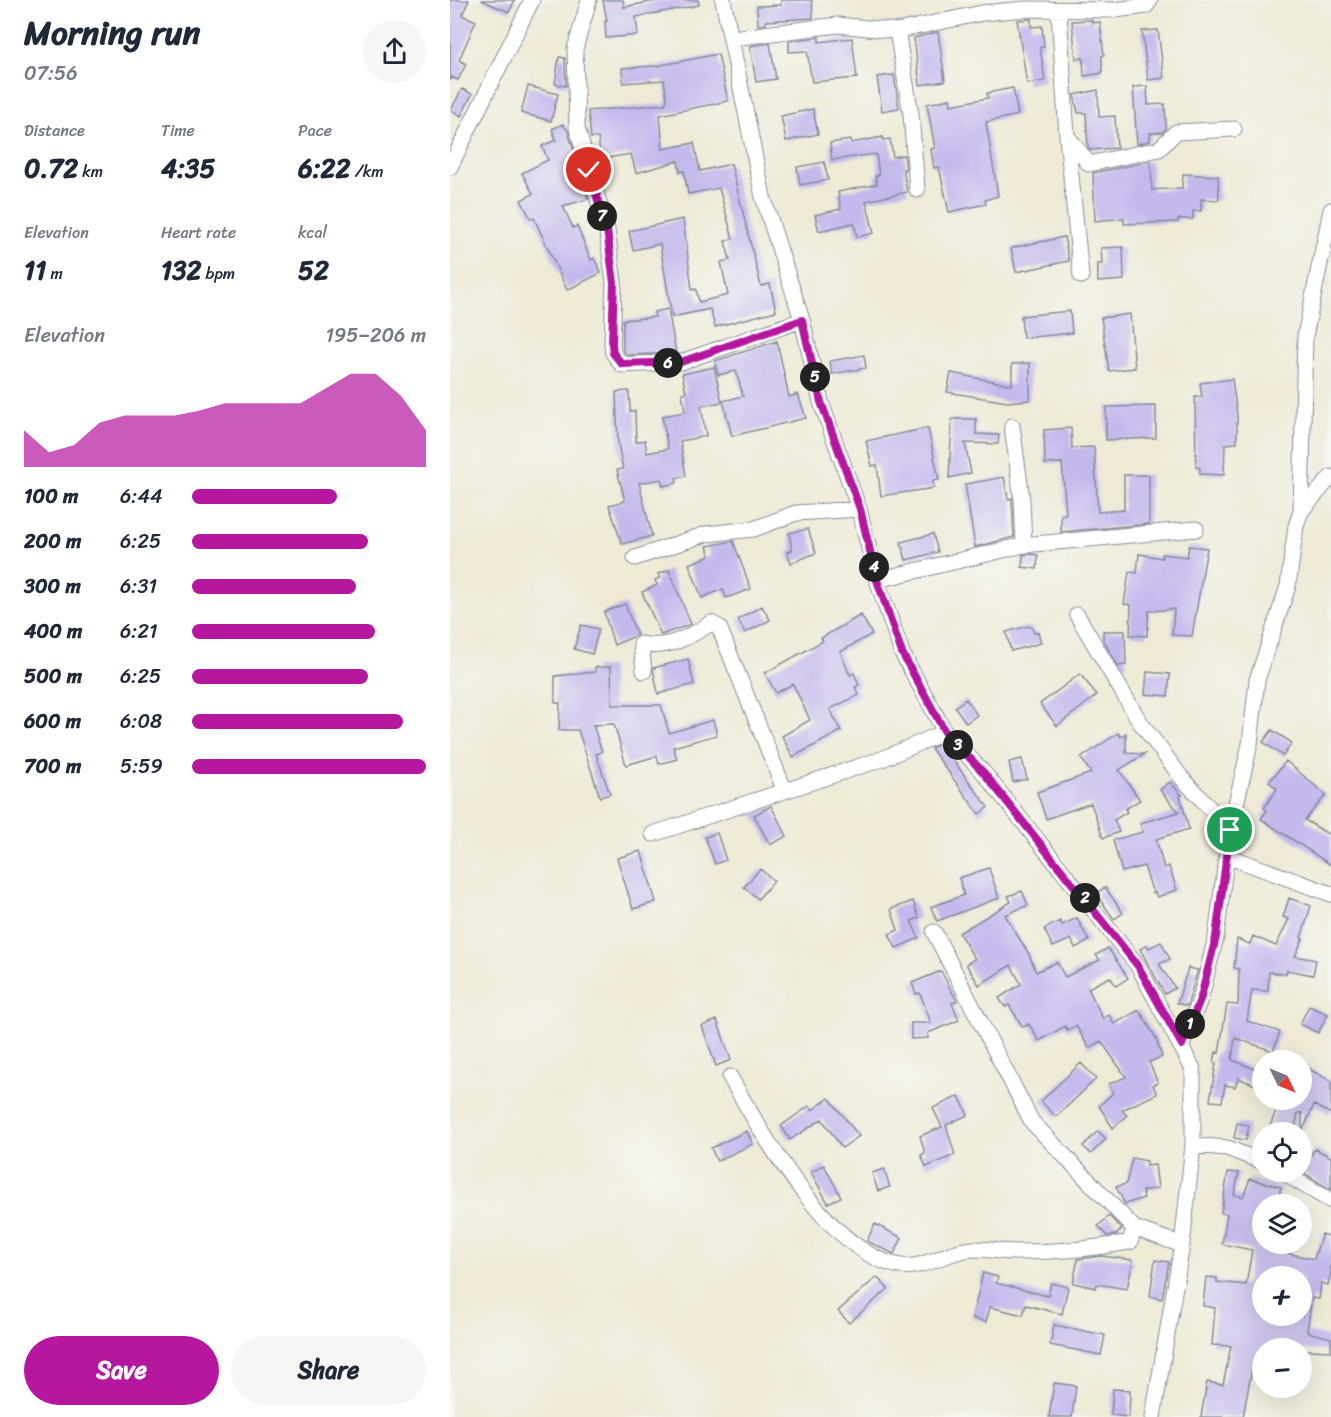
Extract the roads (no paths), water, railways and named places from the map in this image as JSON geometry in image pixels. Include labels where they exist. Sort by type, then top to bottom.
[{"type":"street","points":[[450,167],[532,0]]},
{"type":"street","points":[[589,0],[575,49],[577,128],[607,230],[614,283],[613,353],[622,364],[681,362],[802,320]]},
{"type":"street","points":[[723,0],[763,197],[802,320],[821,402],[860,509],[877,580],[902,653],[945,732],[984,773],[1138,966],[1182,1045],[1193,1070],[1193,1145],[1182,1245],[1153,1417]]},
{"type":"street","points":[[732,38],[838,26],[897,31],[984,7],[1059,12],[1115,10],[1146,6],[1150,0]]},
{"type":"street","points":[[1059,12],[1067,136],[1081,276]]},
{"type":"street","points":[[897,31],[911,114],[917,190]]},
{"type":"street","points":[[1067,136],[1089,164],[1159,149],[1176,132],[1234,129]]},
{"type":"street","points":[[1182,1045],[1201,997],[1216,937],[1230,830],[1250,744],[1257,681],[1288,586],[1292,546],[1301,511],[1305,336],[1331,210]]},
{"type":"street","points":[[1012,426],[1022,499],[1024,544]]},
{"type":"street","points":[[1301,511],[1331,477]]},
{"type":"street","points":[[635,558],[706,534],[754,529],[796,513],[860,509]]},
{"type":"street","points":[[877,580],[1024,544],[1196,529]]},
{"type":"street","points":[[1077,615],[1140,722],[1181,777],[1230,830]]},
{"type":"street","points":[[644,671],[641,644],[655,647],[678,642],[711,623],[719,627],[784,789]]},
{"type":"street","points":[[653,834],[784,789],[882,759],[945,732]]},
{"type":"street","points":[[1227,856],[1331,894]]},
{"type":"street","points":[[934,932],[1032,1122],[1134,1228],[1182,1245]]},
{"type":"street","points":[[730,1077],[771,1150],[820,1212],[867,1255],[900,1266],[917,1266],[972,1249],[1016,1252],[1099,1248],[1130,1242],[1134,1228]]},
{"type":"street","points":[[1193,1145],[1227,1148],[1252,1158]]},
{"type":"street","points":[[1299,1182],[1331,1201]]}]
